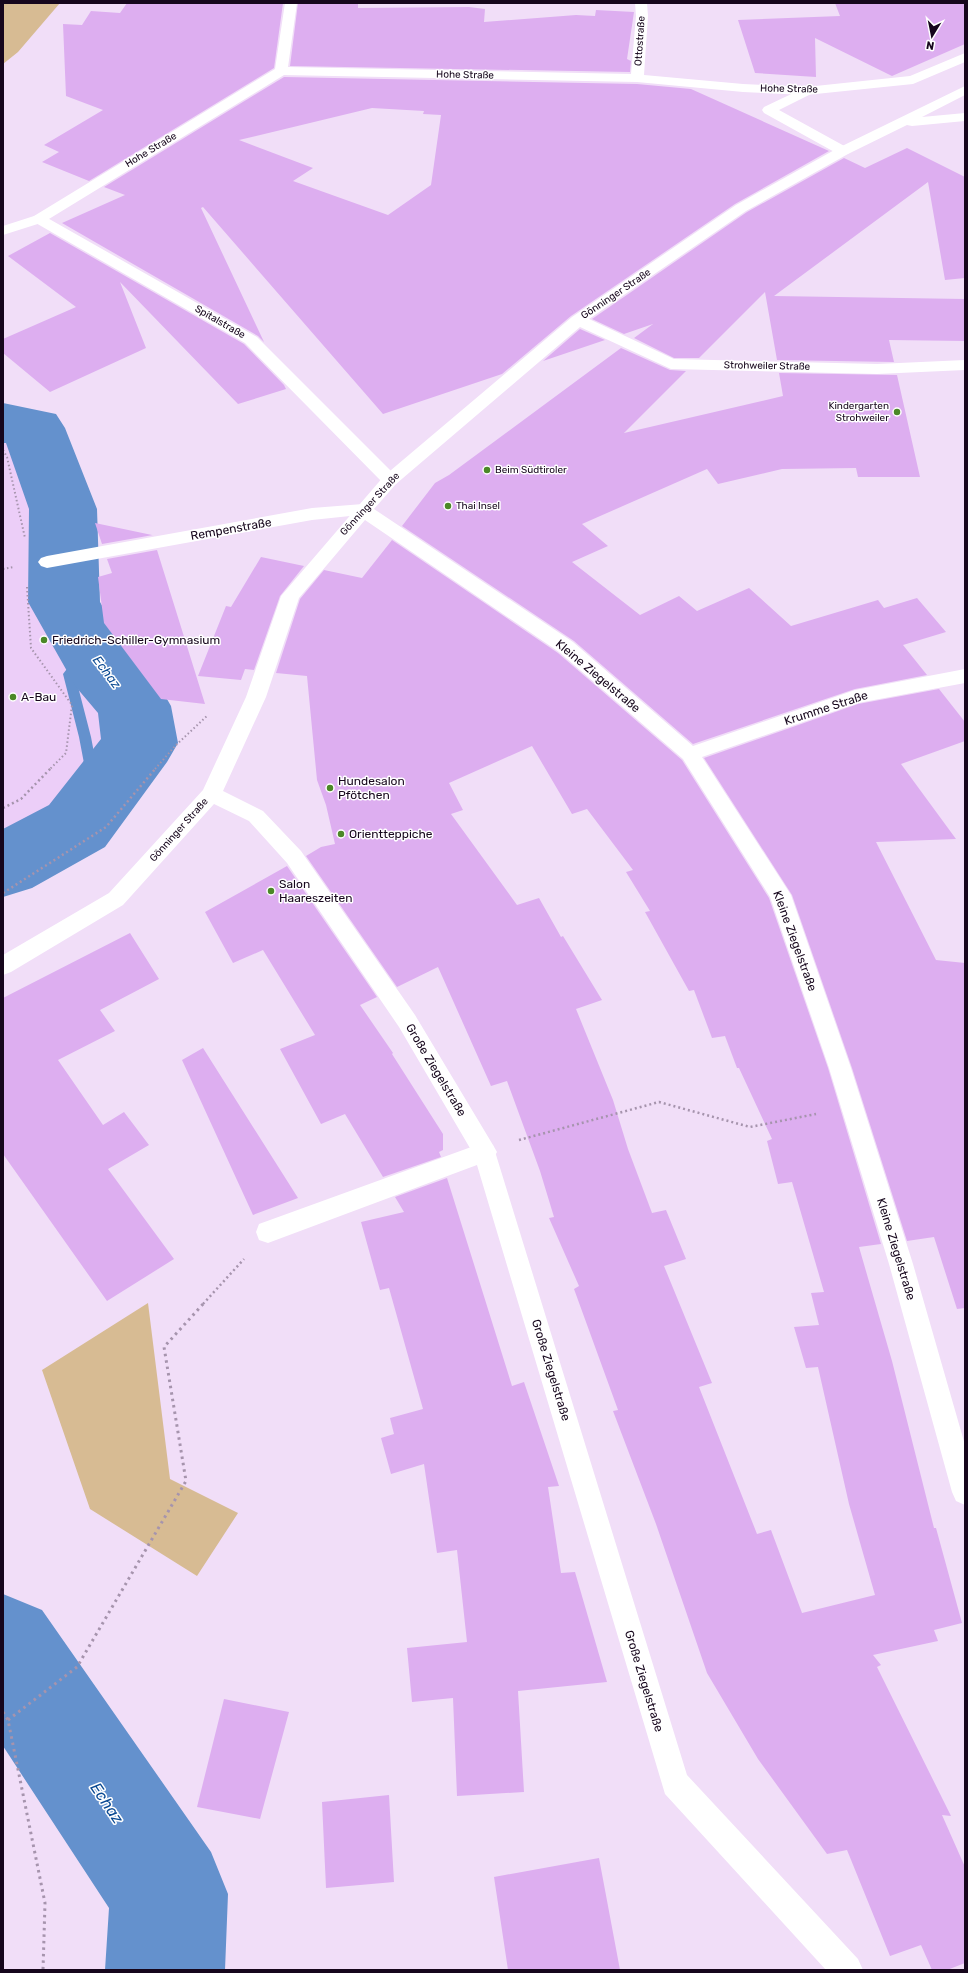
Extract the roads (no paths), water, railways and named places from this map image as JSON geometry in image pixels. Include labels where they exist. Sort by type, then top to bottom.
[{"type":"street","points":[[281,71],[291,3]]},
{"type":"street","name":"Ottostraße","points":[[637,78],[642,16],[641,3]]},
{"type":"street","name":"Hohe Straße","points":[[3,230],[39,219],[281,71],[637,78],[743,88],[806,91],[912,80],[965,57]]},
{"type":"street","name":"Gönninger Straße","points":[[3,966],[116,900],[211,794],[256,697],[290,596],[390,480],[578,320],[740,208],[843,151],[965,90]]},
{"type":"street","points":[[806,91],[769,110],[843,151]]},
{"type":"street","name":"Gönninger Straße","points":[[901,122],[965,117]]},
{"type":"street","name":"Spitalstraße","points":[[39,219],[251,340],[390,480]]},
{"type":"street","name":"Strohweiler Straße","points":[[578,320],[671,364],[877,369],[965,365]]},
{"type":"street","name":"Rempenstraße","points":[[47,562],[312,514],[363,510]]},
{"type":"street","name":"Kleine Ziegelstraße","points":[[363,510],[566,646],[690,754],[780,895],[840,1068],[901,1264],[965,1492]]},
{"type":"street","name":"Krumme Straße","points":[[690,754],[855,696],[965,676]]},
{"type":"street","name":"Große Ziegelstraße","points":[[211,794],[256,816],[294,857],[407,1021],[485,1152],[675,1784],[847,1970]]},
{"type":"street","points":[[268,1232],[485,1152]]},
{"type":"waterway","name":"Echaz","points":[[3,423],[33,428],[63,509],[64,602],[102,669],[134,706],[140,743],[77,826],[3,866]]},
{"type":"waterway","points":[[90,647],[69,674],[85,737],[97,800]]},
{"type":"waterway","name":"Echaz","points":[[3,1649],[169,1894],[165,1970]]},
{"type":"place","name":"Kindergarten Strohweiler","points":[[897,412]]},
{"type":"place","name":"Beim Südtiroler","points":[[487,470]]},
{"type":"place","name":"Thai Insel","points":[[448,506]]},
{"type":"place","name":"Friedrich-Schiller-Gymnasium","points":[[44,640]]},
{"type":"place","name":"A-Bau","points":[[13,697]]},
{"type":"place","name":"Hundesalon Pfötchen","points":[[330,788]]},
{"type":"place","name":"Orientteppiche","points":[[341,834]]},
{"type":"place","name":"Salon Haareszeiten","points":[[271,891]]}]
